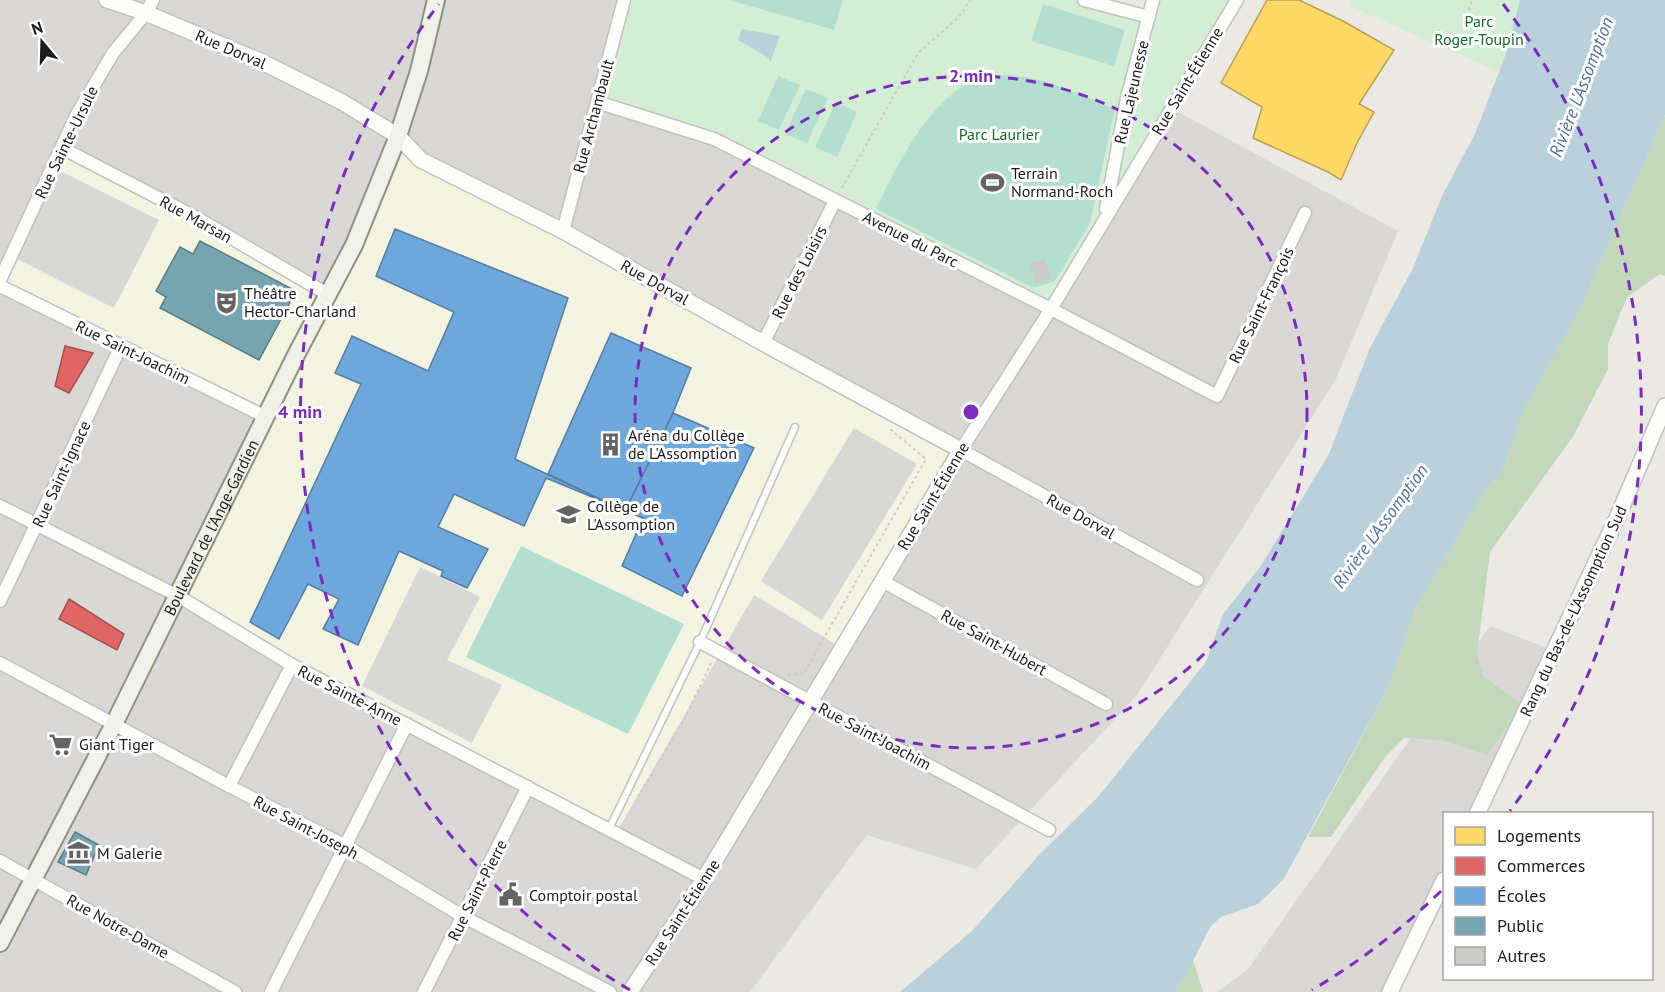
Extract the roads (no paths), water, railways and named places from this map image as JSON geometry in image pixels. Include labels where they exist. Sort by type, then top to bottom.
[{"type":"main road","name":"Boulevard de l'Ange-Gardien","points":[[0,943],[114,724],[362,228],[398,136],[419,71],[436,0]]},
{"type":"street","name":"Rue Dorval","points":[[107,0],[150,7],[342,102],[398,136],[421,160],[563,231],[1197,580]]},
{"type":"street","name":"Rue Archambault","points":[[563,231],[624,0]]},
{"type":"street","points":[[1084,0],[1149,17]]},
{"type":"street","name":"Rue Lajeunesse","points":[[1104,219],[1126,98],[1153,0]]},
{"type":"street","name":"Rue Saint-Étienne","points":[[630,992],[704,879],[882,580],[1051,309],[1237,0]]},
{"type":"street","name":"Rue Sainte-Ursule","points":[[0,280],[77,114],[113,52],[150,7]]},
{"type":"street","name":"Avenue du Parc","points":[[597,102],[714,139],[1051,309],[1217,396]]},
{"type":"street","name":"Rue Marsan","points":[[62,148],[198,218],[329,295]]},
{"type":"street","name":"Rue des Loisirs","points":[[763,343],[835,201]]},
{"type":"street","name":"Rue Saint-François","points":[[1217,396],[1305,213]]},
{"type":"street","name":"Rue Saint-Joachim","points":[[0,286],[266,417]]},
{"type":"street","name":"Rue Saint-Ignace","points":[[0,601],[121,346]]},
{"type":"street","name":"Rang du Bas-de-L'Assomption Sud","points":[[1476,812],[1617,518],[1665,406]]},
{"type":"street","name":"Rue Sainte-Anne","points":[[0,506],[178,596],[292,664],[704,879]]},
{"type":"street","name":"Rue Saint-Hubert","points":[[882,580],[1106,704]]},
{"type":"street","name":"Rue Saint-Joachim","points":[[700,642],[1049,830]]},
{"type":"street","name":"Rue Saint-Joseph","points":[[0,663],[344,845],[464,917],[610,992]]},
{"type":"street","points":[[229,786],[292,664]]},
{"type":"street","points":[[271,992],[407,724]]},
{"type":"street","name":"Rue Saint-Pierre","points":[[424,992],[528,787]]},
{"type":"street","name":"Rue Notre-Dame","points":[[0,861],[235,992]]},
{"type":"street","points":[[1390,992],[1443,882]]},
{"type":"lane","points":[[609,830],[700,642],[795,427]]},
{"type":"water","name":"Rivière L'Assomption","points":[[1520,0],[1665,0],[1665,115],[1581,307],[1522,414],[1503,470],[1484,492],[1415,610],[1388,688],[1283,880],[1258,904],[1221,917],[1210,927],[1183,981],[1173,992],[900,992],[972,931],[1041,853],[1099,796],[1206,662],[1223,614],[1260,567],[1328,456],[1370,348],[1412,270],[1443,194],[1475,134],[1507,51]]},
{"type":"water","points":[[742,29],[780,36],[770,63],[769,58],[738,40]]},
{"type":"place","name":"Terrain Normand-Roch","points":[[993,182]]},
{"type":"place","name":"Théâtre Hector-Charland","points":[[226,302]]},
{"type":"place","name":"Aréna du Collège de L'Assomption","points":[[610,444]]},
{"type":"place","name":"Collège de L'Assomption","points":[[569,515]]},
{"type":"place","name":"Giant Tiger","points":[[61,744]]},
{"type":"place","name":"M Galerie","points":[[79,853]]},
{"type":"place","name":"Comptoir postal","points":[[511,895]]},
{"type":"park label","name":"Parc Roger-Toupin","points":[[1479,30]]},
{"type":"park label","name":"Parc Laurier","points":[[999,134]]}]
